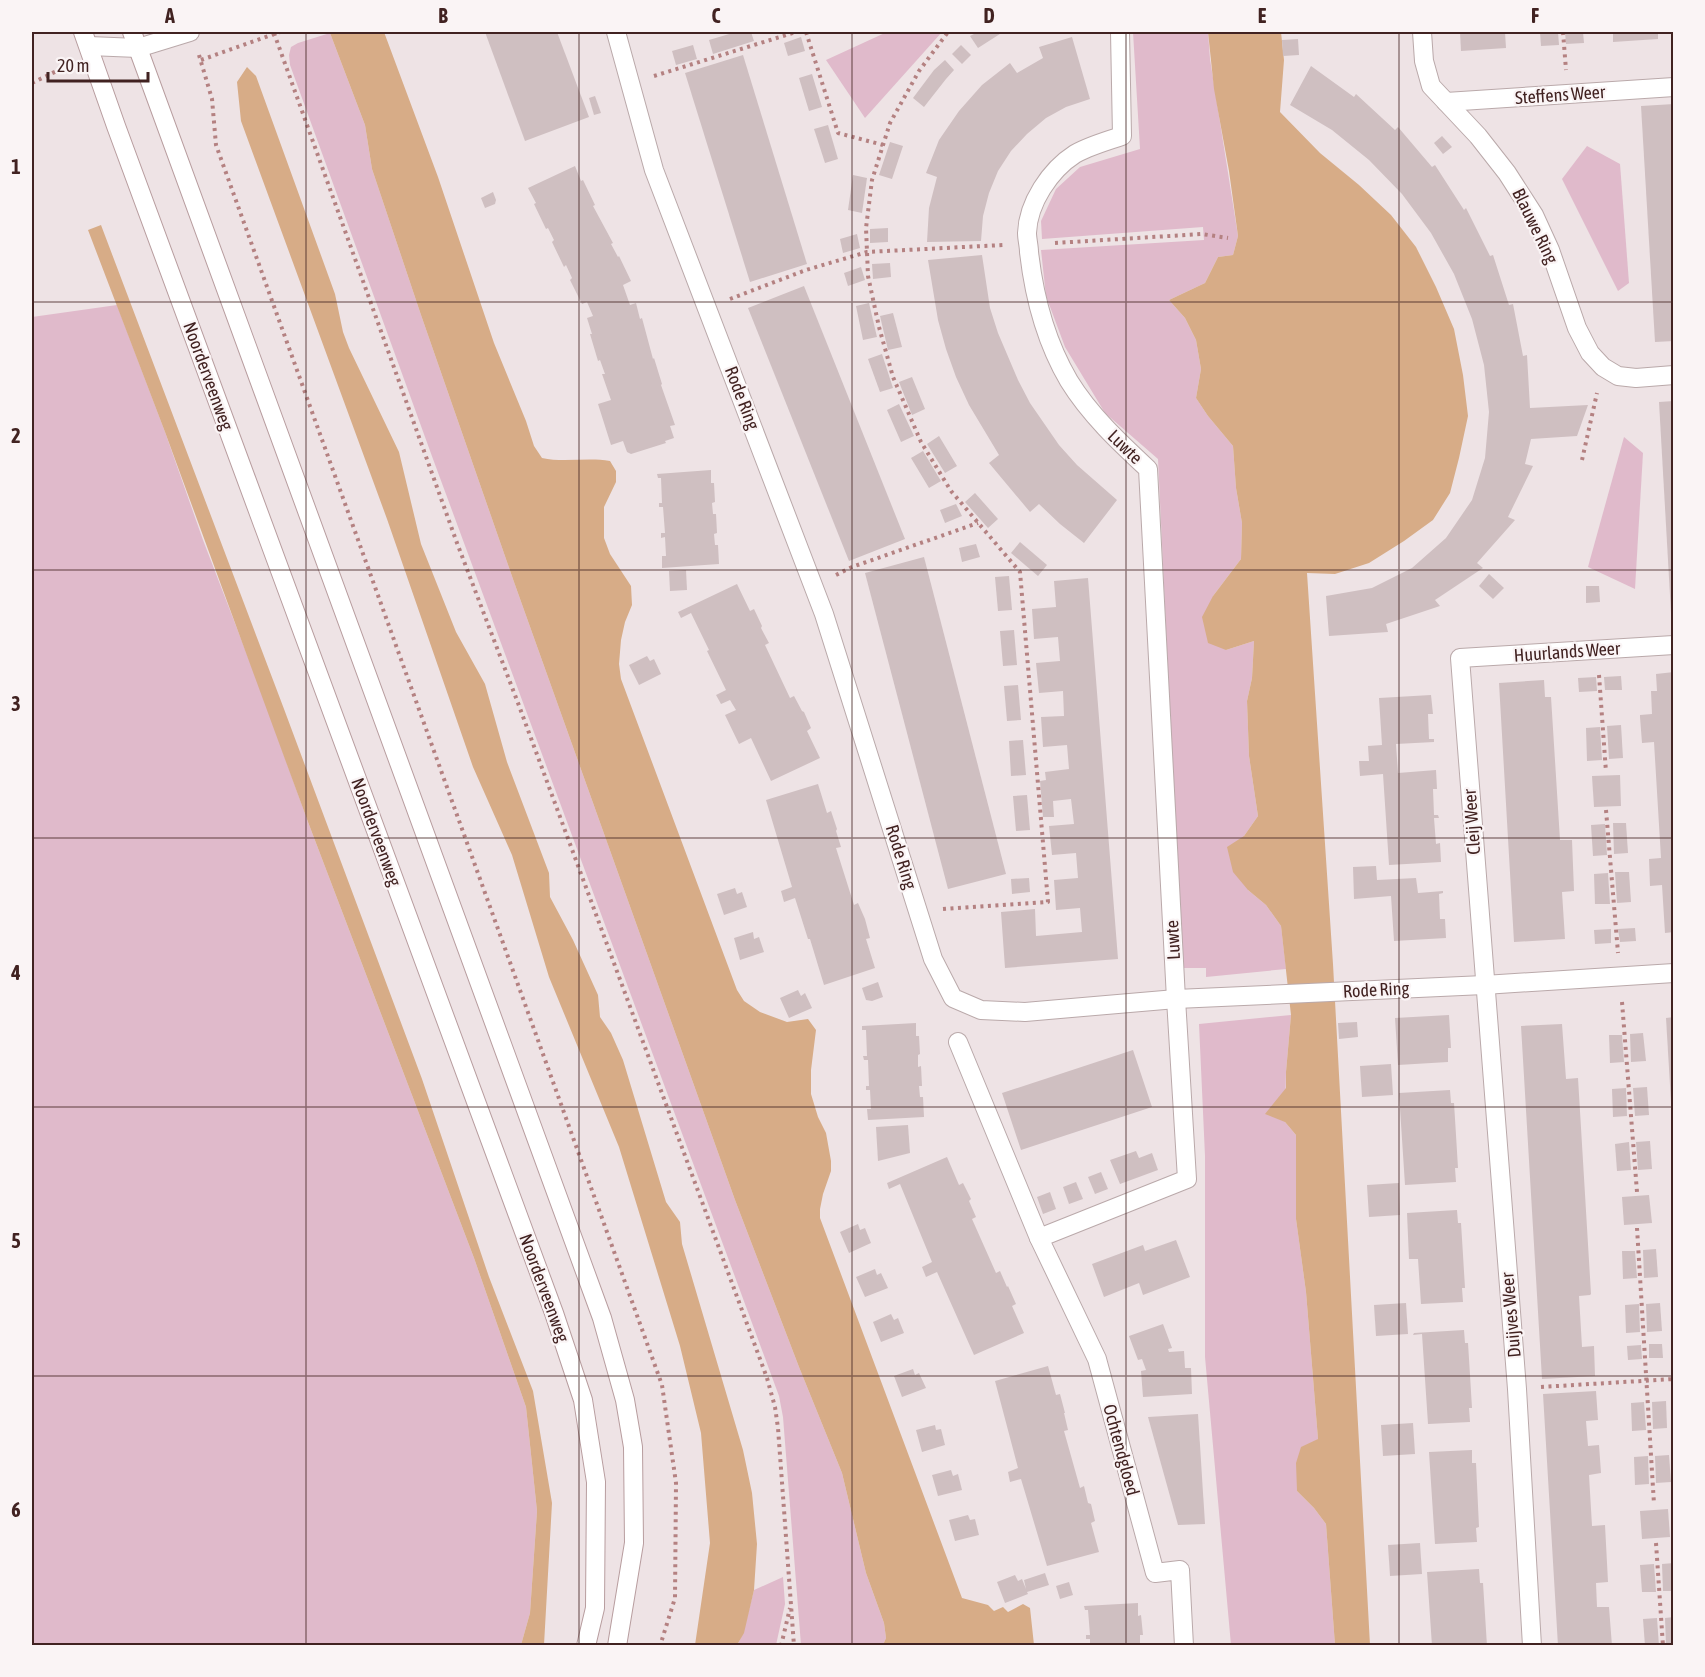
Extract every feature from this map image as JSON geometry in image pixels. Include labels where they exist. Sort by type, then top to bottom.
[{"type":"street","points":[[86,39],[107,32]]},
{"type":"street","points":[[86,39],[135,40],[190,32]]},
{"type":"street","name":"Rode Ring","points":[[616,32],[654,170],[828,625],[933,959],[953,998],[981,1010],[1025,1012],[1176,999],[1484,985],[1674,973]]},
{"type":"street","name":"Luwte","points":[[1120,32],[1122,136],[1096,144],[1075,155],[1051,177],[1033,206],[1027,233],[1038,305],[1052,345],[1070,381],[1095,418],[1148,469],[1176,999]]},
{"type":"street","name":"Blauwe Ring","points":[[1422,32],[1424,61],[1431,86],[1478,136],[1507,173],[1533,215],[1550,250],[1577,328],[1590,353],[1603,367]]},
{"type":"street","name":"Noorderveenweg","points":[[86,39],[116,126],[554,1314],[583,1400],[596,1482],[595,1608],[586,1646]]},
{"type":"street","points":[[135,40],[602,1318],[625,1400],[633,1447],[634,1543],[617,1646]]},
{"type":"street","name":"Steffens Weer","points":[[1446,102],[1674,87]]},
{"type":"street","points":[[1603,367],[1618,376],[1636,378],[1674,375]]},
{"type":"street","name":"Huurlands Weer","points":[[1460,658],[1674,645]]},
{"type":"street","name":"Cleij Weer","points":[[1460,658],[1484,985]]},
{"type":"street","name":"Duijves Weer","points":[[1484,985],[1517,1389],[1532,1646]]},
{"type":"street","points":[[1039,1238],[1187,1179],[1176,999]]},
{"type":"street","name":"Ochtendgloed","points":[[958,1042],[1039,1238],[1097,1359],[1155,1573],[1180,1570],[1184,1646]]},
{"type":"path","points":[[279,32],[201,60],[212,99],[216,145],[662,1384],[676,1483],[676,1506],[675,1598],[660,1646]]},
{"type":"path","points":[[630,83],[796,32]]},
{"type":"path","points":[[806,32],[838,133],[883,145]]},
{"type":"path","points":[[918,911],[1048,902],[1020,572],[951,491],[921,442],[893,377],[870,286],[866,228],[872,180],[890,123],[920,71],[948,32]]},
{"type":"path","points":[[1563,32],[1568,94]]},
{"type":"path","points":[[274,33],[457,543],[519,703],[767,1378],[778,1428],[794,1646]]},
{"type":"path","points":[[32,83],[71,64],[86,39]]},
{"type":"path","points":[[707,308],[806,270],[867,252],[1202,234],[1228,238]]},
{"type":"path","points":[[1582,460],[1603,367]]},
{"type":"path","points":[[814,587],[852,567],[978,523]]},
{"type":"path","points":[[1597,650],[1606,772]]},
{"type":"path","points":[[1606,810],[1636,1192]]},
{"type":"path","points":[[1637,1228],[1654,1504]]},
{"type":"path","points":[[1517,1389],[1674,1379]]},
{"type":"path","points":[[1656,1543],[1663,1646]]},
{"type":"path","points":[[781,1646],[790,1605]]},
{"type":"shaded area","points":[[384,32],[438,177],[494,343],[534,446],[542,458],[610,461],[616,471],[616,482],[604,507],[604,538],[610,554],[631,586],[632,605],[621,640],[619,664],[621,679],[737,990],[744,1001],[760,1012],[787,1022],[808,1019],[816,1030],[811,1070],[811,1094],[826,1133],[831,1161],[831,1171],[823,1194],[820,1218],[962,1598],[988,1605],[994,1611],[1003,1607],[1008,1612],[1023,1604],[1030,1608],[1034,1645],[883,1645],[886,1638],[884,1623],[866,1573],[842,1473],[735,1200],[514,582],[372,169],[365,125],[330,33]]},
{"type":"shaded area","points":[[887,32],[942,32],[865,118],[826,60]]},
{"type":"shaded area","points":[[1133,32],[1208,32],[1210,59],[1238,236],[1233,255],[1218,257],[1205,283],[1169,300],[1185,318],[1196,340],[1201,369],[1196,398],[1233,446],[1236,488],[1242,523],[1241,559],[1213,596],[1226,650],[1254,641],[1252,678],[1247,701],[1249,756],[1258,816],[1244,836],[1248,890],[1266,905],[1281,926],[1286,969],[1206,977],[1206,968],[1182,968],[1158,459],[1105,413],[1065,347],[1046,296],[1041,250],[1204,240],[1203,227],[1042,239],[1041,221],[1056,189],[1080,167],[1140,149]]},
{"type":"shaded area","points":[[1208,32],[1281,32],[1284,60],[1280,112],[1320,153],[1391,215],[1416,247],[1454,329],[1468,416],[1450,493],[1433,520],[1369,563],[1335,574],[1307,573],[1333,964],[1370,1645],[1335,1645],[1326,1524],[1297,1491],[1296,1463],[1301,1447],[1318,1439],[1306,1292],[1296,1219],[1296,1135],[1285,1122],[1265,1114],[1286,1088],[1291,1015],[1281,926],[1266,905],[1248,890],[1233,872],[1227,847],[1244,836],[1258,816],[1249,756],[1247,701],[1252,678],[1254,641],[1226,650],[1208,643],[1202,617],[1213,596],[1241,559],[1242,523],[1236,488],[1233,446],[1196,398],[1201,369],[1196,340],[1185,318],[1169,300],[1205,283],[1218,257],[1233,255],[1238,236],[1214,89]]},
{"type":"shaded area","points":[[330,33],[365,125],[372,169],[514,582],[735,1200],[842,1473],[866,1573],[884,1623],[886,1638],[883,1645],[801,1645],[783,1417],[779,1396],[290,65],[291,47]]},
{"type":"shaded area","points":[[247,67],[256,76],[335,294],[349,348],[399,452],[421,544],[456,632],[485,684],[507,762],[549,873],[550,897],[598,995],[600,1017],[611,1033],[623,1060],[666,1202],[680,1222],[682,1244],[743,1450],[752,1493],[757,1544],[754,1590],[744,1633],[737,1645],[695,1645],[710,1543],[701,1433],[680,1346],[619,1147],[549,977],[512,855],[473,767],[387,519],[241,121],[237,82]]},
{"type":"shaded area","points":[[1587,146],[1620,164],[1629,283],[1618,291],[1562,179]]},
{"type":"shaded area","points":[[101,225],[422,1079],[489,1277],[533,1391],[552,1503],[544,1645],[521,1645],[530,1613],[537,1511],[526,1407],[474,1258],[308,822],[165,432],[88,230]]},
{"type":"shaded area","points":[[117,305],[308,822],[474,1258],[526,1407],[537,1511],[530,1613],[521,1645],[32,1645],[32,317]]},
{"type":"shaded area","points":[[1624,437],[1643,453],[1635,589],[1588,567]]},
{"type":"shaded area","points":[[1291,1015],[1286,1072],[1285,1122],[1296,1135],[1296,1219],[1306,1292],[1318,1439],[1297,1491],[1326,1524],[1335,1645],[1231,1645],[1205,1357],[1205,1156],[1199,1024]]},
{"type":"shaded area","points":[[783,1577],[785,1604],[776,1645],[737,1646],[743,1633],[754,1590]]},
{"type":"building","points":[[485,32],[557,32],[589,117],[525,141]]},
{"type":"building","points":[[736,32],[751,32],[754,41],[713,54],[709,40]]},
{"type":"building","points":[[978,32],[1003,32],[978,48],[970,36]]},
{"type":"building","points":[[1460,32],[1505,32],[1506,48],[1461,51]]},
{"type":"building","points":[[1540,32],[1558,32],[1559,45],[1541,46]]},
{"type":"building","points":[[1565,32],[1583,32],[1584,43],[1566,44]]},
{"type":"building","points":[[1613,32],[1658,32],[1658,39],[1613,42]]},
{"type":"building","points":[[801,37],[805,51],[788,56],[784,43]]},
{"type":"building","points":[[1072,37],[1090,99],[1066,107],[1046,118],[1011,151],[998,171],[989,193],[983,216],[981,241],[927,242],[929,208],[937,177],[926,173],[939,140],[959,111],[982,85],[1010,63],[1017,73],[1043,58],[1039,47]]},
{"type":"building","points":[[1298,39],[1299,55],[1283,56],[1282,40]]},
{"type":"building","points":[[693,45],[697,59],[676,65],[672,51]]},
{"type":"building","points":[[961,45],[971,55],[962,64],[952,54]]},
{"type":"building","points":[[743,55],[807,264],[750,282],[685,73]]},
{"type":"building","points":[[945,60],[954,70],[924,107],[913,98],[934,70]]},
{"type":"building","points":[[1311,66],[1354,97],[1356,94],[1395,130],[1398,127],[1432,167],[1435,165],[1464,210],[1466,208],[1490,256],[1493,255],[1509,305],[1513,304],[1523,356],[1527,355],[1530,408],[1588,405],[1577,436],[1531,439],[1525,464],[1533,466],[1508,517],[1515,520],[1477,563],[1483,568],[1435,600],[1440,606],[1386,624],[1388,632],[1329,636],[1326,596],[1372,588],[1412,568],[1446,538],[1472,500],[1485,458],[1489,412],[1484,365],[1472,319],[1454,274],[1431,233],[1402,194],[1369,160],[1332,130],[1290,105]]},
{"type":"building","points":[[812,74],[822,107],[809,111],[799,78]]},
{"type":"building","points":[[595,96],[601,113],[594,115],[589,98]]},
{"type":"building","points":[[1674,104],[1674,341],[1655,342],[1641,106]]},
{"type":"building","points":[[828,125],[838,159],[825,163],[814,129]]},
{"type":"building","points":[[1442,136],[1452,147],[1443,154],[1434,143]]},
{"type":"building","points":[[890,142],[903,146],[892,179],[879,175]]},
{"type":"building","points":[[575,166],[631,281],[623,285],[630,305],[636,303],[640,319],[642,318],[675,425],[670,426],[674,438],[665,441],[666,443],[631,454],[627,452],[623,441],[611,445],[598,404],[611,400],[602,374],[605,374],[600,360],[598,361],[590,334],[592,334],[587,318],[593,316],[587,302],[582,304],[570,280],[572,278],[566,265],[564,267],[552,242],[554,240],[548,228],[546,229],[528,188]]},
{"type":"building","points":[[853,175],[867,178],[862,213],[848,210]]},
{"type":"building","points":[[493,192],[495,204],[485,208],[481,198]]},
{"type":"building","points":[[888,228],[888,242],[870,243],[870,229]]},
{"type":"building","points":[[857,234],[860,248],[843,253],[840,239]]},
{"type":"building","points":[[982,255],[990,308],[998,333],[1030,403],[1059,445],[1077,465],[1117,500],[1084,543],[1039,504],[1030,512],[989,463],[999,455],[969,405],[946,349],[938,320],[928,260]]},
{"type":"building","points":[[890,263],[891,277],[873,279],[872,264]]},
{"type":"building","points":[[861,267],[865,280],[848,286],[844,273]]},
{"type":"building","points":[[804,286],[905,539],[849,561],[748,308]]},
{"type":"building","points":[[869,303],[877,337],[863,340],[856,306]]},
{"type":"building","points":[[893,313],[902,347],[888,350],[880,316]]},
{"type":"building","points":[[882,354],[893,388],[880,392],[868,359]]},
{"type":"building","points":[[912,377],[925,409],[912,415],[899,382]]},
{"type":"building","points":[[1674,401],[1674,613],[1671,613],[1659,402]]},
{"type":"building","points":[[899,404],[914,436],[901,442],[887,410]]},
{"type":"building","points":[[939,436],[957,466],[945,473],[927,444]]},
{"type":"building","points":[[923,451],[941,481],[929,488],[911,458]]},
{"type":"building","points":[[711,470],[715,502],[712,503],[713,514],[716,514],[717,533],[714,534],[715,545],[718,545],[719,564],[662,568],[662,556],[666,556],[665,537],[661,538],[661,533],[665,533],[663,507],[659,507],[659,503],[662,503],[661,478],[658,478],[657,474]]},
{"type":"building","points":[[975,493],[998,519],[988,528],[965,502]]},
{"type":"building","points":[[956,504],[962,516],[945,523],[940,510]]},
{"type":"building","points":[[1020,542],[1047,565],[1038,576],[1011,553]]},
{"type":"building","points":[[976,544],[980,557],[962,562],[959,548]]},
{"type":"building","points":[[924,557],[1006,874],[948,889],[865,573]]},
{"type":"building","points":[[686,570],[687,590],[670,591],[669,571]]},
{"type":"building","points":[[1489,574],[1504,588],[1493,599],[1479,586]]},
{"type":"building","points":[[1009,576],[1012,610],[998,611],[995,577]]},
{"type":"building","points":[[1088,578],[1118,959],[1005,968],[1001,912],[1035,909],[1036,936],[1082,932],[1080,908],[1056,910],[1054,880],[1078,878],[1076,853],[1052,855],[1049,826],[1074,824],[1071,799],[1053,801],[1054,817],[1043,817],[1040,781],[1046,780],[1045,772],[1069,769],[1067,745],[1043,747],[1041,717],[1064,716],[1063,691],[1039,693],[1036,663],[1060,661],[1058,637],[1034,639],[1032,609],[1056,607],[1054,581]]},
{"type":"building","points":[[737,584],[750,611],[754,609],[762,626],[769,643],[765,645],[790,698],[794,696],[804,712],[811,728],[807,731],[820,758],[771,781],[751,738],[739,744],[725,715],[736,710],[730,700],[721,704],[716,695],[726,690],[691,613],[681,618],[678,612]]},
{"type":"building","points":[[1586,586],[1599,586],[1600,602],[1586,603]]},
{"type":"building","points":[[1014,630],[1017,665],[1003,666],[1000,631]]},
{"type":"building","points":[[647,656],[650,661],[654,659],[661,674],[639,685],[629,665]]},
{"type":"building","points":[[1674,672],[1674,932],[1665,933],[1662,885],[1650,886],[1649,859],[1661,858],[1654,742],[1642,743],[1640,715],[1652,714],[1651,691],[1657,691],[1656,674]]},
{"type":"building","points":[[1621,676],[1622,690],[1605,690],[1604,677]]},
{"type":"building","points":[[1596,677],[1597,691],[1579,692],[1578,678]]},
{"type":"building","points":[[1544,680],[1545,697],[1551,697],[1560,840],[1572,840],[1574,891],[1562,892],[1565,939],[1514,942],[1499,683]]},
{"type":"building","points":[[1018,685],[1021,720],[1007,721],[1004,686]]},
{"type":"building","points":[[1431,695],[1433,714],[1428,714],[1429,739],[1434,739],[1434,742],[1396,744],[1398,773],[1436,770],[1437,789],[1433,789],[1434,815],[1438,815],[1439,818],[1434,818],[1436,844],[1440,843],[1441,862],[1389,865],[1383,774],[1360,776],[1359,761],[1369,761],[1368,746],[1382,745],[1379,698]]},
{"type":"building","points":[[1621,725],[1623,758],[1609,759],[1607,726]]},
{"type":"building","points":[[1600,727],[1602,760],[1587,761],[1586,728]]},
{"type":"building","points":[[1023,740],[1026,775],[1011,776],[1009,741]]},
{"type":"building","points":[[1620,775],[1621,806],[1594,807],[1592,776]]},
{"type":"building","points":[[818,784],[827,813],[831,811],[837,829],[841,847],[836,848],[854,905],[858,903],[865,919],[870,938],[866,939],[875,968],[824,985],[795,898],[784,902],[781,891],[792,887],[766,800]]},
{"type":"building","points":[[1027,795],[1030,830],[1016,831],[1013,796]]},
{"type":"building","points":[[1613,823],[1626,823],[1628,853],[1614,854]]},
{"type":"building","points":[[1605,824],[1607,855],[1593,856],[1591,825]]},
{"type":"building","points":[[1376,866],[1377,880],[1416,878],[1418,893],[1443,891],[1439,894],[1440,919],[1445,919],[1446,938],[1394,941],[1391,896],[1354,899],[1353,867]]},
{"type":"building","points":[[1615,872],[1629,872],[1631,902],[1617,903]]},
{"type":"building","points":[[1608,873],[1610,904],[1595,904],[1594,874]]},
{"type":"building","points":[[1029,878],[1030,892],[1012,894],[1011,879]]},
{"type":"building","points":[[735,888],[737,894],[742,892],[747,907],[724,915],[717,894]]},
{"type":"building","points":[[1635,928],[1636,941],[1620,942],[1618,929]]},
{"type":"building","points":[[1611,929],[1611,943],[1595,944],[1594,930]]},
{"type":"building","points":[[753,932],[754,939],[759,937],[764,952],[740,960],[734,938]]},
{"type":"building","points":[[878,982],[883,997],[872,1001],[866,1000],[862,988]]},
{"type":"building","points":[[798,990],[801,996],[805,993],[812,1008],[789,1018],[780,998]]},
{"type":"building","points":[[1449,1015],[1451,1048],[1448,1048],[1448,1062],[1398,1065],[1395,1018]]},
{"type":"building","points":[[1674,1017],[1674,1119],[1672,1119],[1666,1018]]},
{"type":"building","points":[[1357,1022],[1358,1037],[1339,1039],[1338,1023]]},
{"type":"building","points":[[916,1023],[920,1054],[918,1055],[918,1067],[921,1066],[922,1086],[919,1086],[920,1097],[923,1097],[924,1117],[868,1120],[867,1109],[871,1109],[870,1090],[866,1090],[866,1086],[869,1086],[868,1060],[864,1060],[863,1056],[867,1056],[866,1030],[862,1030],[862,1026]]},
{"type":"building","points":[[1562,1024],[1566,1079],[1578,1078],[1591,1294],[1579,1296],[1582,1347],[1594,1346],[1595,1376],[1542,1379],[1521,1026]]},
{"type":"building","points":[[1643,1033],[1646,1061],[1631,1062],[1630,1034]]},
{"type":"building","points":[[1609,1035],[1622,1035],[1624,1062],[1610,1063]]},
{"type":"building","points":[[1133,1050],[1152,1107],[1021,1150],[1002,1093]]},
{"type":"building","points":[[1391,1064],[1393,1095],[1362,1097],[1360,1066]]},
{"type":"building","points":[[1647,1087],[1649,1115],[1635,1116],[1633,1088]]},
{"type":"building","points":[[1626,1088],[1627,1116],[1613,1117],[1612,1089]]},
{"type":"building","points":[[1450,1090],[1451,1103],[1454,1103],[1458,1168],[1455,1168],[1456,1182],[1405,1185],[1399,1093]]},
{"type":"building","points":[[908,1125],[910,1153],[878,1161],[876,1127]]},
{"type":"building","points":[[1650,1141],[1652,1169],[1638,1170],[1636,1142]]},
{"type":"building","points":[[1629,1142],[1631,1170],[1617,1171],[1615,1144]]},
{"type":"building","points":[[1136,1151],[1139,1158],[1152,1153],[1158,1170],[1120,1184],[1110,1160]]},
{"type":"building","points":[[947,1157],[959,1185],[963,1183],[971,1199],[969,1201],[976,1217],[972,1219],[996,1273],[1000,1271],[1008,1286],[1016,1304],[1012,1306],[1024,1333],[974,1355],[937,1272],[926,1277],[922,1267],[932,1262],[900,1184],[889,1189],[887,1183]]},
{"type":"building","points":[[1101,1172],[1108,1189],[1095,1194],[1088,1177]]},
{"type":"building","points":[[1076,1182],[1083,1199],[1069,1204],[1063,1187]]},
{"type":"building","points":[[1399,1183],[1400,1215],[1369,1217],[1367,1185]]},
{"type":"building","points":[[1050,1192],[1056,1209],[1043,1214],[1037,1197]]},
{"type":"building","points":[[1649,1195],[1652,1223],[1624,1225],[1622,1197]]},
{"type":"building","points":[[1457,1210],[1458,1223],[1461,1223],[1465,1288],[1462,1288],[1463,1302],[1421,1304],[1418,1259],[1409,1259],[1407,1213]]},
{"type":"building","points":[[858,1224],[860,1230],[865,1228],[871,1243],[849,1253],[840,1232]]},
{"type":"building","points":[[1176,1240],[1190,1277],[1143,1295],[1139,1283],[1104,1297],[1092,1264],[1143,1245],[1145,1251]]},
{"type":"building","points":[[1656,1249],[1658,1277],[1644,1278],[1643,1250]]},
{"type":"building","points":[[1622,1251],[1635,1251],[1637,1278],[1623,1279]]},
{"type":"building","points":[[875,1269],[877,1275],[881,1273],[888,1288],[865,1297],[856,1277]]},
{"type":"building","points":[[1406,1303],[1408,1334],[1376,1336],[1374,1305]]},
{"type":"building","points":[[1660,1303],[1662,1331],[1647,1332],[1646,1304]]},
{"type":"building","points":[[1639,1304],[1640,1332],[1626,1333],[1625,1305]]},
{"type":"building","points":[[891,1314],[894,1320],[898,1318],[904,1333],[881,1342],[873,1322]]},
{"type":"building","points":[[1163,1324],[1172,1348],[1168,1349],[1169,1352],[1184,1351],[1185,1368],[1191,1368],[1192,1394],[1143,1397],[1141,1371],[1146,1370],[1142,1359],[1138,1360],[1129,1336]]},
{"type":"building","points":[[1464,1330],[1465,1343],[1468,1343],[1472,1408],[1469,1408],[1470,1422],[1428,1424],[1422,1334],[1413,1335],[1414,1333]]},
{"type":"building","points":[[1649,1344],[1662,1344],[1663,1358],[1649,1358]]},
{"type":"building","points":[[1641,1345],[1642,1359],[1628,1360],[1627,1346]]},
{"type":"building","points":[[1048,1366],[1056,1395],[1060,1394],[1065,1413],[1068,1430],[1064,1431],[1080,1488],[1084,1486],[1088,1503],[1091,1504],[1095,1521],[1091,1523],[1099,1552],[1047,1566],[1021,1479],[1010,1482],[1008,1472],[1018,1468],[995,1381]]},
{"type":"building","points":[[913,1369],[915,1375],[919,1373],[926,1388],[902,1397],[894,1376]]},
{"type":"building","points":[[1596,1391],[1598,1420],[1586,1421],[1588,1446],[1599,1445],[1601,1473],[1589,1475],[1592,1526],[1605,1525],[1608,1582],[1596,1583],[1597,1607],[1609,1607],[1612,1646],[1558,1646],[1543,1394]]},
{"type":"building","points":[[1666,1401],[1667,1428],[1653,1429],[1652,1402]]},
{"type":"building","points":[[1644,1402],[1646,1430],[1632,1431],[1631,1403]]},
{"type":"building","points":[[1198,1414],[1205,1524],[1178,1525],[1148,1417]]},
{"type":"building","points":[[1413,1423],[1415,1454],[1383,1456],[1381,1425]]},
{"type":"building","points":[[935,1425],[936,1430],[941,1429],[945,1445],[922,1452],[916,1430]]},
{"type":"building","points":[[1472,1450],[1472,1463],[1476,1463],[1479,1527],[1476,1528],[1477,1542],[1435,1544],[1429,1452]]},
{"type":"building","points":[[1669,1455],[1671,1482],[1656,1483],[1655,1456]]},
{"type":"building","points":[[1648,1456],[1649,1484],[1635,1485],[1634,1457]]},
{"type":"building","points":[[951,1470],[953,1476],[958,1474],[962,1490],[938,1496],[932,1475]]},
{"type":"building","points":[[1668,1509],[1670,1537],[1642,1539],[1640,1511]]},
{"type":"building","points":[[968,1515],[970,1520],[975,1519],[979,1535],[955,1541],[949,1520]]},
{"type":"building","points":[[1420,1543],[1422,1574],[1390,1576],[1388,1545]]},
{"type":"building","points":[[1674,1563],[1674,1591],[1663,1591],[1662,1564]]},
{"type":"building","points":[[1654,1564],[1656,1592],[1642,1592],[1640,1565]]},
{"type":"building","points":[[1479,1569],[1480,1583],[1483,1583],[1487,1646],[1432,1646],[1427,1572]]},
{"type":"building","points":[[1045,1573],[1049,1585],[1027,1592],[1028,1594],[1005,1603],[997,1582],[1015,1575],[1018,1581],[1022,1579],[1026,1589],[1024,1580]]},
{"type":"building","points":[[1069,1582],[1073,1595],[1060,1599],[1056,1586]]},
{"type":"building","points":[[1138,1603],[1138,1616],[1141,1615],[1143,1635],[1140,1635],[1140,1646],[1090,1646],[1090,1639],[1086,1639],[1086,1635],[1090,1635],[1088,1610],[1085,1610],[1084,1606]]},
{"type":"building","points":[[1674,1617],[1674,1645],[1666,1645],[1665,1618]]},
{"type":"building","points":[[1657,1618],[1659,1646],[1645,1646],[1643,1619]]}]
